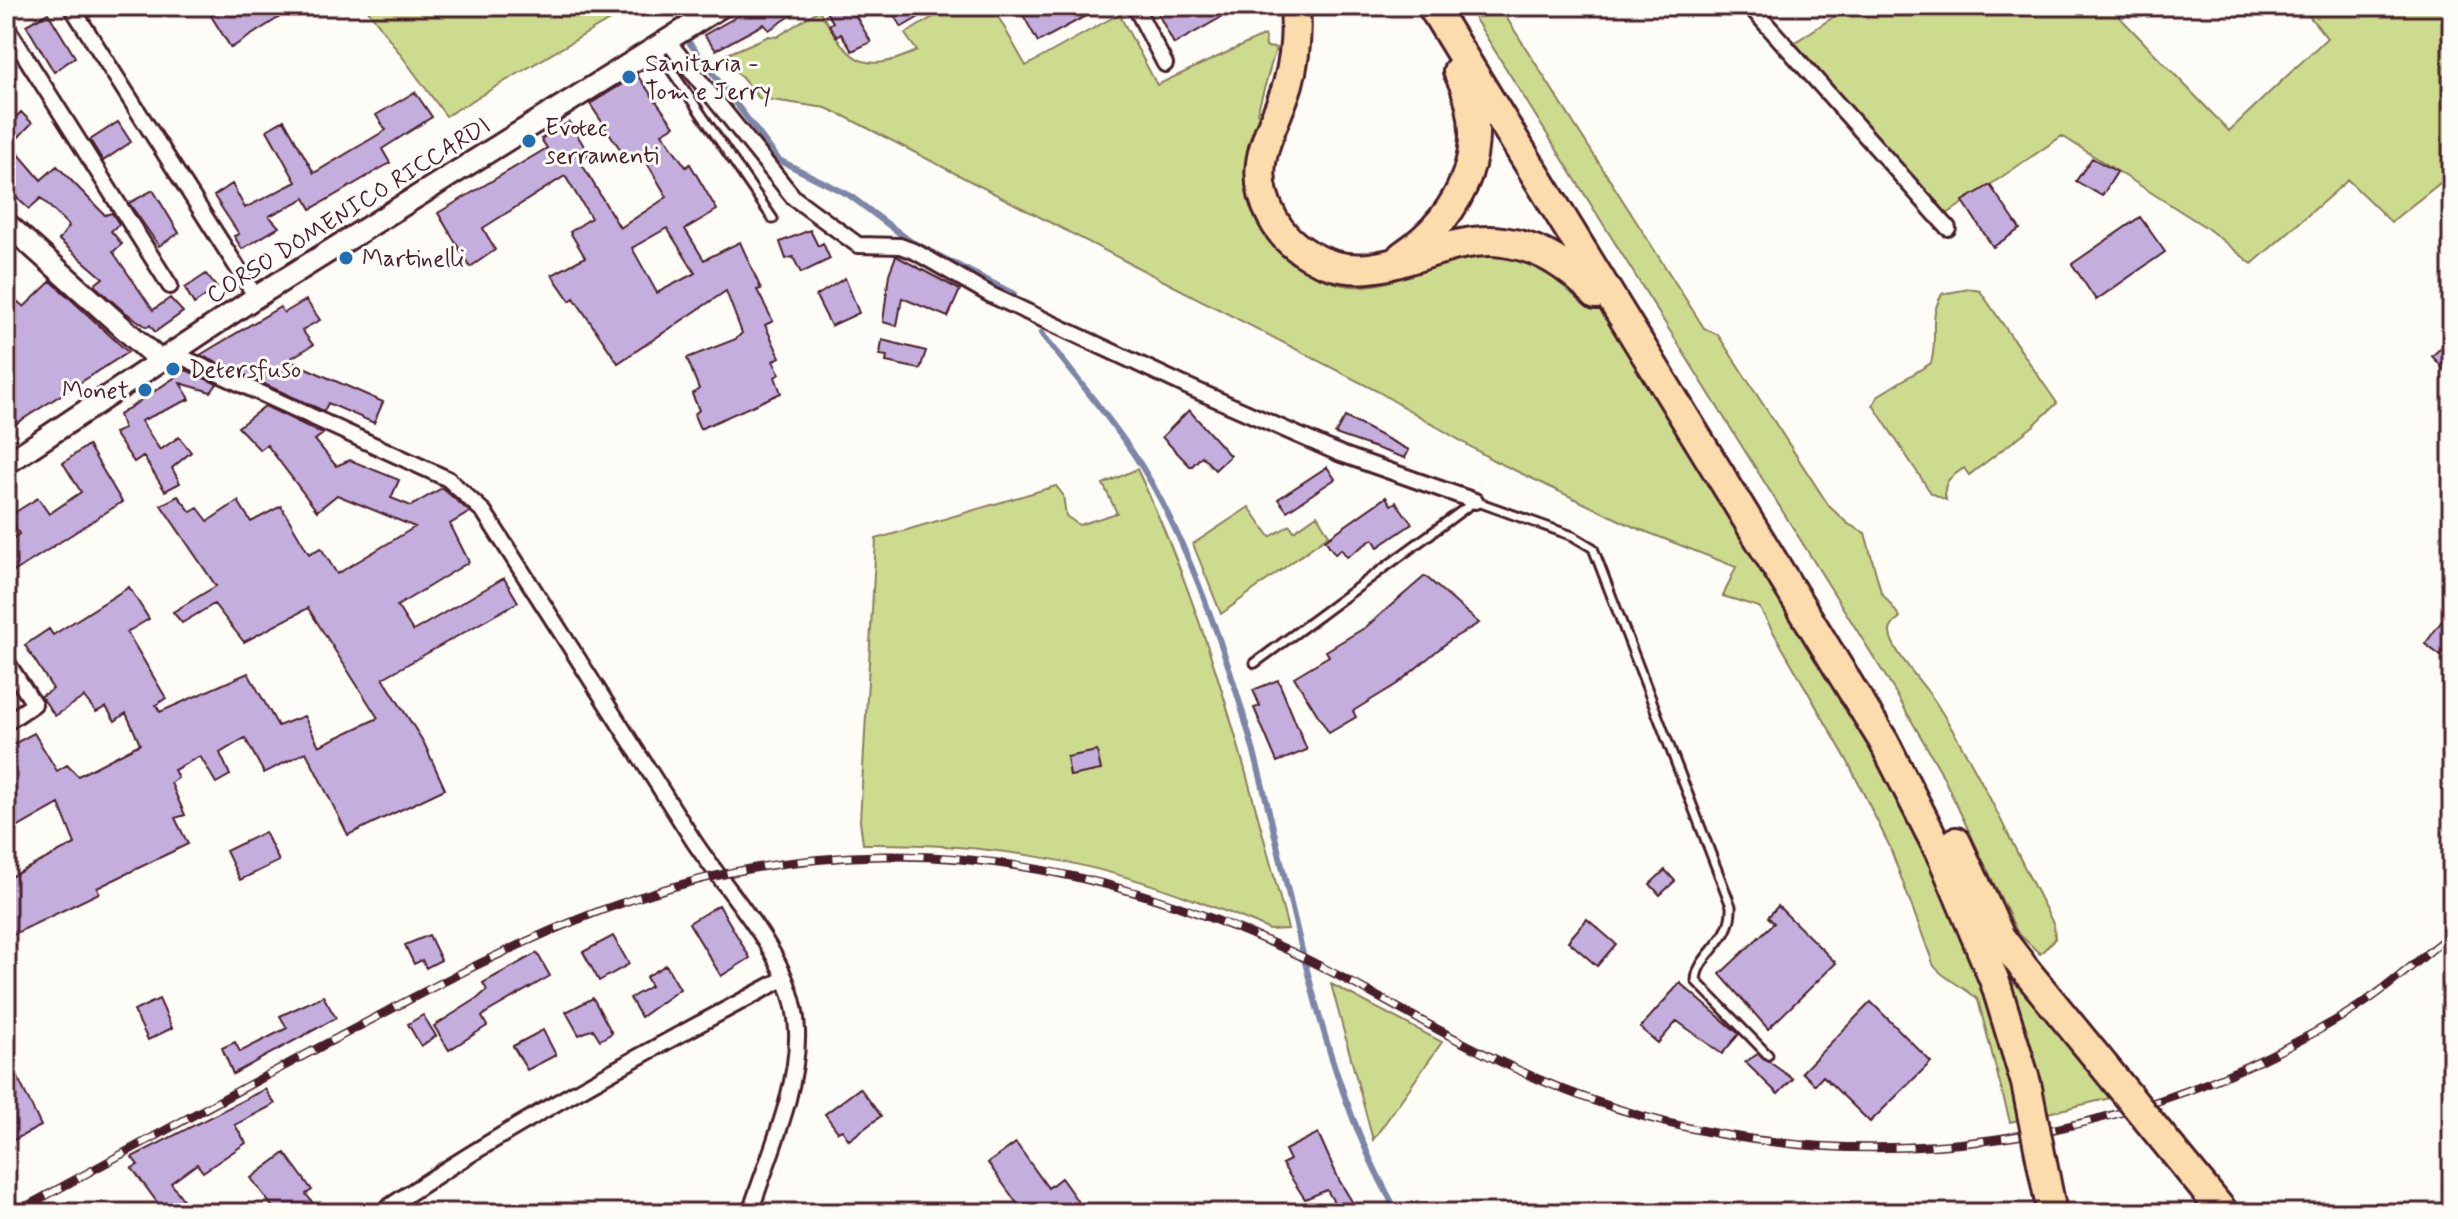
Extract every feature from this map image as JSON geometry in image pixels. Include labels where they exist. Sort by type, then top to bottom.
[{"type":"highway","points":[[1295,6],[1295,39],[1288,83],[1260,152],[1264,198],[1283,234],[1316,259],[1338,268],[1364,270],[1388,266],[1478,241],[1502,241],[1549,255],[1570,267],[1602,300],[1647,373],[1702,443]]},
{"type":"highway","points":[[1388,266],[1426,237],[1453,208],[1465,186],[1472,160],[1474,126],[1466,85],[1417,6]]},
{"type":"highway","points":[[1432,6],[1884,742],[1943,858],[1995,982],[2026,1083],[2052,1213]]},
{"type":"highway","points":[[1448,6],[1899,738],[1949,828],[2000,937],[2224,1213]]},
{"type":"main road","name":"CORSO DOMENICO RICCARDI","points":[[6,464],[256,297],[722,6]]},
{"type":"main road","points":[[6,223],[167,357]]},
{"type":"street","points":[[1135,6],[1165,64]]},
{"type":"street","points":[[1750,6],[1948,228]]},
{"type":"street","points":[[74,12],[256,297]]},
{"type":"street","points":[[6,26],[170,286]]},
{"type":"street","points":[[661,42],[794,198],[858,245],[900,246],[916,252],[991,295],[1184,385],[1341,454],[1475,501]]},
{"type":"street","points":[[167,357],[448,479],[484,512],[707,862],[758,933],[783,979],[793,1006],[796,1049],[784,1105],[750,1213]]},
{"type":"street","points":[[6,661],[34,704],[6,723]]},
{"type":"street","points":[[380,1213],[435,1175],[609,1072],[783,979]]},
{"type":"lane","points":[[74,12],[97,6]]},
{"type":"lane","points":[[661,42],[773,219]]},
{"type":"lane","points":[[1255,663],[1475,501],[1573,536],[1598,555],[1731,906],[1728,931],[1700,968],[1696,981],[1768,1055]]},
{"type":"green space","points":[[365,6],[633,6],[446,116]]},
{"type":"green space","points":[[945,6],[992,6],[1026,66],[1119,14],[1157,85],[1265,35],[1266,47],[1276,48],[1257,113],[1262,116],[1274,242],[1294,259],[1329,281],[1370,286],[1461,257],[1509,255],[1531,260],[1552,270],[1591,299],[1609,318],[1897,785],[1985,988],[2026,982],[2119,1096],[2010,1122],[1978,1000],[1934,966],[1889,845],[1847,760],[1759,607],[1723,596],[1736,567],[1634,527],[1493,460],[1377,391],[846,117],[826,108],[759,98],[723,56],[769,36],[777,37],[819,10],[839,41],[858,59],[881,62],[897,59],[917,51],[905,34],[946,9]]},
{"type":"green space","points":[[1467,6],[1499,6],[1704,328],[1718,335],[1829,506],[1848,524],[1865,533],[1881,592],[1900,617],[1890,631],[1895,647],[1953,730],[2054,925],[2055,939],[2040,954],[2017,932],[1940,770],[1888,680]]},
{"type":"green space","points":[[1850,6],[2109,6],[2229,131],[2327,38],[2301,6],[2452,6],[2452,180],[2449,176],[2391,222],[2348,180],[2252,264],[2207,228],[2062,136],[1947,214],[1791,45]]},
{"type":"green space","points":[[1969,289],[1980,291],[2057,403],[2032,427],[1969,475],[1964,468],[1951,478],[1945,489],[1946,500],[1931,493],[1873,405],[1879,395],[1931,363],[1935,312],[1942,294]]},
{"type":"green space","points":[[1137,469],[1205,638],[1288,929],[1269,930],[1158,887],[1075,864],[951,846],[863,844],[860,821],[876,539],[1056,486],[1063,495],[1066,516],[1079,525],[1117,513],[1103,484]]},
{"type":"green space","points":[[1249,507],[1270,537],[1290,525],[1294,531],[1317,515],[1329,535],[1221,614],[1193,544]]},
{"type":"green space","points":[[1331,984],[1442,1042],[1373,1140]]},
{"type":"building","points":[[220,6],[297,6],[231,48],[208,11],[217,13]]},
{"type":"building","points":[[756,6],[806,6],[769,30],[764,24],[716,50],[704,35]]},
{"type":"building","points":[[822,6],[850,6],[871,42],[852,51],[841,34],[837,37],[829,25],[833,22]]},
{"type":"building","points":[[901,6],[938,6],[902,27],[892,12]]},
{"type":"building","points":[[1018,6],[1104,6],[1038,42]]},
{"type":"building","points":[[1154,6],[1241,6],[1174,44]]},
{"type":"building","points":[[48,13],[75,57],[54,72],[26,25]]},
{"type":"building","points":[[637,75],[674,126],[662,133],[686,167],[690,164],[717,210],[685,229],[704,260],[740,242],[761,289],[757,290],[773,321],[765,325],[780,357],[773,361],[780,374],[775,377],[781,393],[700,429],[694,415],[699,410],[692,394],[699,389],[687,358],[736,339],[742,333],[726,291],[618,363],[574,298],[570,301],[552,275],[585,257],[570,232],[591,218],[565,176],[483,228],[495,250],[470,267],[438,213],[547,148],[541,139],[569,122],[589,154],[580,161],[620,228],[667,197],[643,156],[630,164],[590,104]],"holes":[[[667,228],[695,273],[657,293],[632,248]]]},
{"type":"building","points":[[415,92],[432,117],[382,149],[390,163],[311,209],[305,198],[269,216],[279,227],[242,249],[234,236],[239,234],[214,196],[232,184],[245,208],[296,182],[267,130],[284,120],[314,173],[386,130],[376,115]]},
{"type":"building","points":[[21,112],[32,123],[11,145],[41,180],[57,166],[105,215],[112,213],[119,224],[111,231],[122,244],[113,252],[153,310],[170,298],[183,312],[155,332],[150,325],[147,327],[122,310],[94,285],[103,278],[59,240],[69,226],[41,198],[29,209],[6,188],[6,127]]},
{"type":"building","points":[[118,122],[131,142],[103,161],[90,140]]},
{"type":"building","points":[[2092,158],[2117,172],[2102,196],[2076,181]]},
{"type":"building","points":[[1990,185],[2020,229],[1993,247],[1963,201]]},
{"type":"building","points":[[153,190],[179,233],[159,246],[129,203]]},
{"type":"building","points":[[2140,217],[2165,252],[2096,300],[2072,264]]},
{"type":"building","points":[[810,230],[818,246],[823,243],[830,259],[801,273],[793,257],[786,259],[780,242]]},
{"type":"building","points":[[896,256],[960,290],[948,317],[902,298],[897,326],[883,322],[889,274]]},
{"type":"building","points":[[206,274],[217,288],[194,304],[185,288]]},
{"type":"building","points":[[845,278],[859,313],[831,326],[816,296]]},
{"type":"building","points":[[51,281],[128,352],[6,430],[6,292],[24,307]]},
{"type":"building","points":[[306,300],[320,320],[302,330],[313,345],[288,360],[383,402],[374,423],[328,403],[324,411],[200,355],[280,307],[284,313]]},
{"type":"building","points":[[2452,338],[2452,378],[2432,356]]},
{"type":"building","points":[[882,340],[926,351],[920,369],[886,362],[887,356],[880,355]]},
{"type":"building","points":[[186,370],[217,384],[211,392],[180,383],[190,399],[141,421],[160,450],[179,437],[191,452],[172,468],[180,483],[165,491],[143,456],[134,462],[114,433],[124,429],[119,415]]},
{"type":"building","points":[[265,406],[323,434],[315,440],[336,466],[350,460],[399,480],[391,498],[411,506],[442,488],[470,512],[450,524],[469,562],[397,606],[413,631],[504,578],[518,602],[383,678],[424,743],[445,789],[348,835],[306,752],[264,773],[245,738],[220,753],[230,775],[216,783],[200,756],[174,770],[178,778],[171,783],[185,815],[175,818],[188,844],[97,888],[99,893],[6,938],[6,879],[75,844],[59,804],[6,834],[6,748],[34,733],[57,771],[67,765],[78,776],[140,744],[126,713],[115,721],[106,707],[96,712],[84,697],[55,716],[41,696],[53,689],[25,645],[49,629],[53,635],[129,587],[149,619],[127,632],[166,698],[156,705],[160,712],[248,673],[278,726],[304,716],[319,746],[378,718],[308,608],[244,642],[214,604],[182,623],[173,612],[216,586],[161,505],[178,496],[191,512],[198,508],[208,521],[238,501],[251,522],[281,506],[309,554],[321,548],[337,574],[415,527],[337,495],[317,511],[267,445],[260,450],[238,427]]},
{"type":"building","points":[[1189,410],[1230,456],[1215,470],[1202,456],[1191,467],[1162,437]]},
{"type":"building","points":[[1345,417],[1409,450],[1405,458],[1335,434]]},
{"type":"building","points":[[88,445],[122,502],[6,577],[6,543],[19,534],[9,516],[38,498],[49,514],[81,492],[63,463]]},
{"type":"building","points":[[1327,467],[1335,479],[1287,511],[1278,499]]},
{"type":"building","points":[[1386,497],[1391,505],[1396,502],[1412,524],[1378,547],[1373,539],[1347,557],[1341,549],[1335,554],[1325,540]]},
{"type":"building","points":[[1425,576],[1479,623],[1450,640],[1397,684],[1353,711],[1356,717],[1329,733],[1294,677],[1329,656],[1326,651],[1366,627]]},
{"type":"building","points":[[2452,607],[2452,640],[2441,656],[2425,644]]},
{"type":"building","points":[[1278,680],[1307,750],[1277,762],[1254,708],[1260,706],[1253,690]]},
{"type":"building","points":[[1097,751],[1101,770],[1070,776],[1067,757]]},
{"type":"building","points":[[265,832],[279,861],[240,880],[226,851]]},
{"type":"building","points":[[1665,870],[1675,881],[1660,895],[1650,884]]},
{"type":"building","points":[[719,905],[750,958],[721,976],[689,923]]},
{"type":"building","points":[[1778,906],[1836,963],[1768,1029],[1720,974],[1774,923],[1768,917]]},
{"type":"building","points":[[1587,919],[1616,944],[1597,966],[1568,941]]},
{"type":"building","points":[[429,935],[441,960],[426,968],[422,960],[414,964],[405,945]]},
{"type":"building","points":[[613,936],[629,964],[599,981],[583,952]]},
{"type":"building","points":[[537,953],[550,976],[486,1013],[482,1017],[487,1026],[449,1050],[434,1026],[478,998],[487,990],[483,983]]},
{"type":"building","points":[[666,965],[680,989],[641,1017],[630,998],[651,986],[646,977]]},
{"type":"building","points":[[1680,983],[1739,1034],[1722,1054],[1677,1021],[1658,1043],[1640,1028]]},
{"type":"building","points":[[323,996],[336,1018],[233,1074],[222,1048],[235,1042],[240,1052],[287,1028],[280,1016]]},
{"type":"building","points":[[593,998],[612,1033],[600,1040],[593,1029],[579,1035],[566,1012]]},
{"type":"building","points":[[159,999],[172,1028],[148,1040],[134,1011]]},
{"type":"building","points":[[1871,1002],[1931,1062],[1870,1122],[1823,1076],[1815,1085],[1802,1072]]},
{"type":"building","points":[[423,1015],[436,1036],[421,1046],[408,1024]]},
{"type":"building","points":[[543,1030],[556,1055],[527,1070],[513,1046]]},
{"type":"building","points":[[6,1053],[41,1126],[6,1144]]},
{"type":"building","points":[[1758,1054],[1793,1079],[1778,1094],[1745,1062]]},
{"type":"building","points":[[860,1088],[881,1116],[849,1140],[842,1130],[838,1132],[825,1114]]},
{"type":"building","points":[[265,1089],[275,1104],[235,1125],[246,1143],[203,1172],[197,1164],[171,1183],[193,1213],[165,1213],[132,1168],[138,1165],[132,1157]]},
{"type":"building","points":[[1318,1133],[1339,1180],[1359,1213],[1340,1213],[1327,1190],[1305,1199],[1282,1164],[1290,1160],[1285,1150]]},
{"type":"building","points":[[1016,1143],[1048,1188],[1061,1178],[1086,1213],[1024,1213],[988,1163]]},
{"type":"building","points":[[285,1153],[312,1190],[306,1194],[316,1207],[308,1213],[277,1213],[251,1178]]},
{"type":"waterway","points":[[688,41],[779,160],[849,195],[910,241],[1014,294]]},
{"type":"waterway","points":[[1041,333],[1100,407],[1152,483],[1203,594],[1252,745],[1328,1045],[1370,1160],[1398,1213]]},
{"type":"railway","points":[[14,1213],[406,1001],[535,937],[666,889],[734,872],[807,861],[884,856],[990,862],[1042,870],[1144,895],[1292,952],[1514,1068],[1617,1108],[1722,1134],[1830,1147],[1937,1146],[2044,1131],[2149,1104],[2251,1064],[2348,1013],[2452,933]]},
{"type":"place","name":"Sanitaria - Tom e Jerry","points":[[629,77]]},
{"type":"place","name":"Evotec serramenti","points":[[529,141]]},
{"type":"place","name":"Martinelli","points":[[346,258]]},
{"type":"place","name":"Detersfuso","points":[[173,369]]},
{"type":"place","name":"Monet","points":[[145,390]]}]
